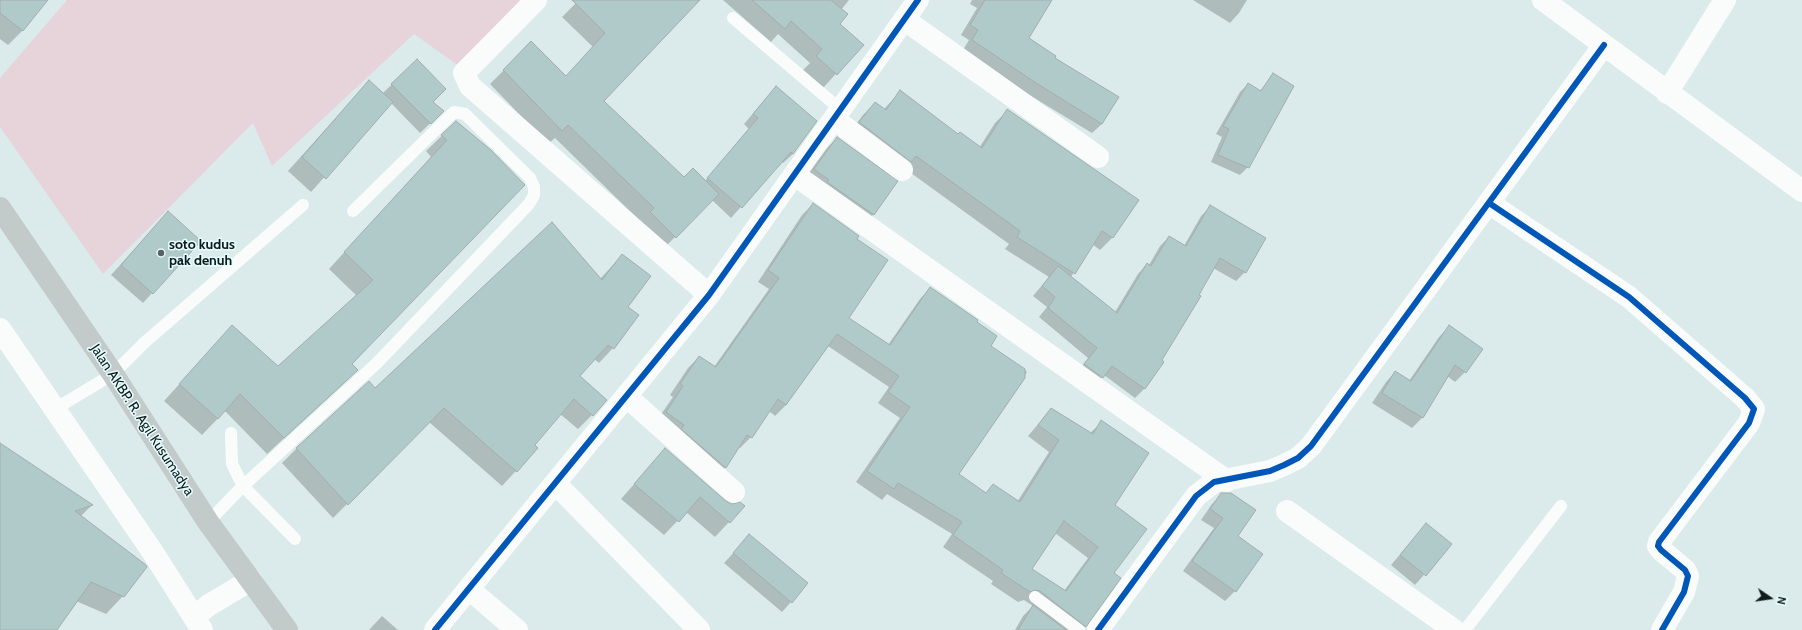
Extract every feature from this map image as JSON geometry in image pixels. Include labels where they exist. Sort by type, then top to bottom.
[{"type":"main road","name":"Jalan AKBP. R. Agil Kusumadya","points":[[0,208],[113,374],[208,522],[287,630]]},
{"type":"street","points":[[536,0],[464,73],[470,86],[708,295]]},
{"type":"street","points":[[435,630],[470,589],[561,489],[626,396],[708,295],[795,175],[918,0]]},
{"type":"street","points":[[1543,0],[1667,93],[1802,191]]},
{"type":"street","points":[[1667,93],[1726,0]]},
{"type":"street","points":[[904,20],[1098,157]]},
{"type":"street","points":[[1098,630],[1196,496],[1220,482],[1270,471],[1284,465],[1298,458],[1312,446],[1604,45]]},
{"type":"street","points":[[837,114],[902,170]]},
{"type":"street","points":[[795,175],[1220,482]]},
{"type":"street","points":[[1489,203],[1629,297],[1745,398],[1754,409],[1749,423],[1659,542],[1658,546],[1661,550],[1685,570],[1688,576],[1684,592],[1662,630]]},
{"type":"street","points":[[0,329],[152,551],[198,624],[209,605],[251,580]]},
{"type":"street","points":[[626,396],[734,492]]},
{"type":"street","points":[[561,489],[699,630]]},
{"type":"street","points":[[1287,511],[1454,630]]},
{"type":"street","points":[[470,589],[516,630]]},
{"type":"lane","points":[[733,18],[837,114]]},
{"type":"lane","points":[[208,522],[243,486],[377,362],[529,204],[534,196],[534,187],[530,178],[465,114],[454,112],[353,210]]},
{"type":"lane","points":[[55,409],[113,374],[144,343],[303,205]]},
{"type":"lane","points":[[231,433],[232,464],[243,486],[295,539]]},
{"type":"lane","points":[[1465,630],[1561,506]]},
{"type":"lane","points":[[1035,597],[1079,630]]},
{"type":"shaded area","points":[[67,0],[529,0],[460,67],[414,34],[272,166],[253,123],[103,274],[0,127],[0,78]]},
{"type":"building","points":[[0,0],[48,0],[23,31],[0,13]]},
{"type":"building","points":[[572,0],[700,0],[604,101],[684,177],[693,168],[719,194],[676,238],[650,212],[654,208],[568,125],[562,131],[503,70],[531,41],[566,76],[605,33]]},
{"type":"building","points":[[752,0],[831,0],[848,14],[840,24],[864,45],[837,75],[816,56],[822,49],[791,21],[785,29]]},
{"type":"building","points":[[985,0],[1052,0],[1029,38],[1056,56],[1055,58],[1119,97],[1102,124],[1036,83],[972,40],[978,30],[970,25]]},
{"type":"building","points":[[417,59],[446,89],[433,102],[444,111],[431,124],[391,84]]},
{"type":"building","points":[[1273,73],[1294,86],[1249,168],[1218,155],[1229,129],[1223,126],[1248,83],[1261,91]]},
{"type":"building","points":[[369,80],[393,102],[326,179],[302,157]]},
{"type":"building","points":[[776,86],[817,121],[793,154],[791,152],[742,208],[707,178],[758,118],[753,114]]},
{"type":"building","points":[[900,90],[958,134],[960,132],[982,148],[1007,109],[1139,200],[1113,238],[1102,231],[1075,274],[1017,237],[1020,231],[916,156],[911,162],[859,122],[875,102],[886,110]]},
{"type":"building","points":[[456,121],[491,150],[525,185],[352,364],[358,370],[284,438],[240,394],[218,419],[179,384],[232,325],[278,366],[373,280],[344,252],[447,140],[441,135]]},
{"type":"building","points":[[837,137],[898,181],[874,215],[827,182],[829,180],[814,169]]},
{"type":"building","points":[[813,203],[859,236],[857,239],[888,260],[849,318],[890,345],[930,287],[978,320],[977,322],[997,336],[991,346],[1025,369],[1025,378],[959,474],[986,493],[993,484],[1020,502],[1059,440],[1038,425],[1051,408],[1093,434],[1101,420],[1149,453],[1115,505],[1147,529],[1114,573],[1121,578],[1086,627],[1040,591],[1036,590],[1030,592],[1001,573],[1003,570],[953,535],[962,522],[898,483],[894,489],[867,471],[910,407],[888,392],[899,376],[837,334],[786,405],[778,399],[752,438],[747,435],[726,468],[681,429],[684,425],[666,412],[683,386],[680,384],[699,356],[716,367],[779,278],[768,270]],"holes":[[[1064,521],[1098,547],[1066,591],[1032,569]]]},
{"type":"building","points":[[1210,205],[1266,238],[1246,273],[1220,258],[1199,295],[1201,296],[1162,360],[1164,362],[1145,389],[1112,366],[1103,378],[1084,364],[1097,348],[1048,308],[1055,297],[1042,286],[1058,266],[1117,313],[1147,263],[1151,266],[1169,236],[1186,246]]},
{"type":"building","name":"soto kudus pak denuh","points":[[168,211],[201,241],[153,294],[121,265]]},
{"type":"building","points":[[552,222],[602,280],[622,254],[651,276],[628,307],[639,315],[614,349],[608,345],[580,376],[607,400],[593,416],[574,399],[535,445],[538,448],[517,472],[444,408],[348,505],[296,448],[369,381],[375,388]]},
{"type":"building","points":[[1449,325],[1483,349],[1466,373],[1455,365],[1423,418],[1382,393],[1395,371],[1411,381]]},
{"type":"building","points":[[0,443],[93,505],[75,511],[146,565],[147,567],[124,597],[91,582],[57,630],[0,630]]},
{"type":"building","points":[[665,448],[726,501],[732,504],[740,502],[745,506],[730,523],[700,497],[679,522],[634,484]]},
{"type":"building","points":[[1221,493],[1231,493],[1256,510],[1238,536],[1263,554],[1236,592],[1192,561],[1223,518],[1210,509]]},
{"type":"building","points":[[1426,523],[1452,544],[1426,576],[1400,555]]},
{"type":"building","points":[[749,534],[808,583],[792,603],[733,553]]},
{"type":"building","points":[[1033,605],[1066,630],[1018,630]]},
{"type":"cycle path","points":[[435,630],[709,295],[918,0]]},
{"type":"cycle path","points":[[1098,630],[1196,496],[1214,482],[1270,471],[1284,465],[1298,458],[1311,446],[1604,45]]},
{"type":"cycle path","points":[[1489,203],[1629,297],[1745,398],[1754,409],[1749,423],[1659,542],[1658,546],[1661,550],[1685,570],[1688,576],[1684,592],[1662,630]]},
{"type":"place","name":"soto kudus pak denuh","points":[[161,253]]}]
